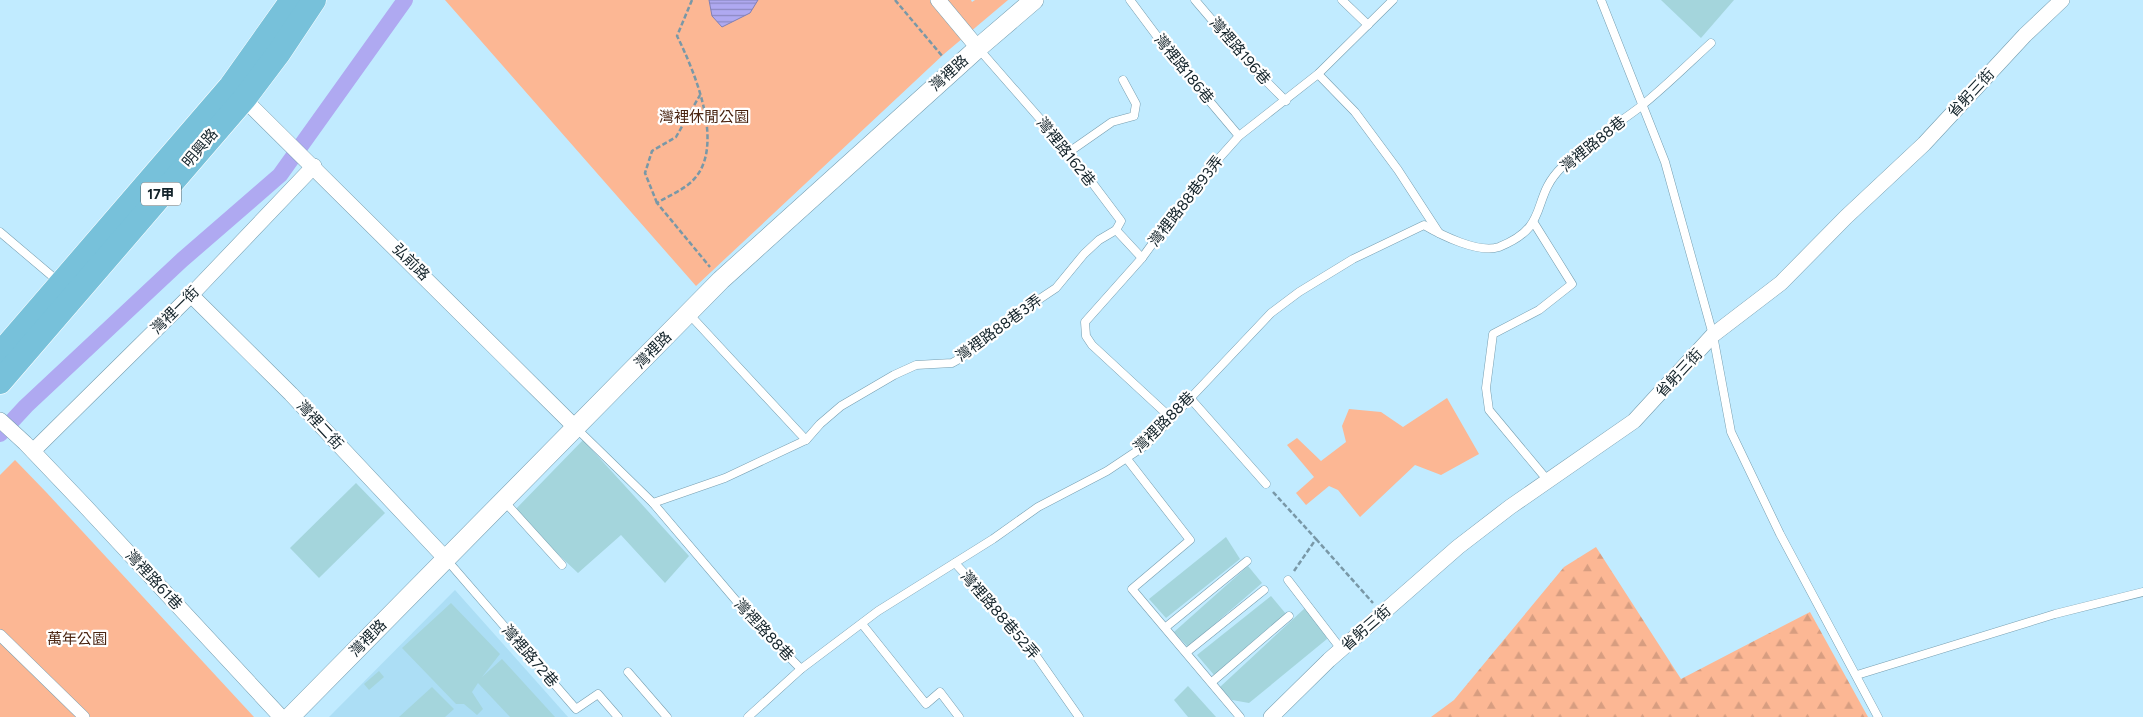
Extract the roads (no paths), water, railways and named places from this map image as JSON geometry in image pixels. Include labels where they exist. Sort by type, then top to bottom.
[{"type":"main road","name":"明興路","points":[[0,354],[231,86],[292,0]]},
{"type":"main road","name":"明興路","points":[[0,382],[244,98],[314,0]]},
{"type":"street","points":[[938,0],[978,48]]},
{"type":"street","name":"灣裡路","points":[[290,717],[721,280],[953,70],[1034,0]]},
{"type":"street","name":"省躬三街","points":[[1271,717],[1341,650],[1458,547],[1510,507],[1549,482],[1634,421],[1713,335],[1781,283],[1846,217],[1924,144],[2025,35],[2062,0]]},
{"type":"street","name":"弘前路","points":[[244,98],[314,165],[576,428]]},
{"type":"street","name":"灣裡一街","points":[[29,447],[190,295],[314,165]]},
{"type":"street","name":"灣裡二街","points":[[190,295],[291,394],[446,559]]},
{"type":"street","name":"灣裡路61巷","points":[[0,420],[29,447],[281,717]]},
{"type":"street","points":[[0,635],[84,717]]},
{"type":"lane","name":"灣裡路186巷","points":[[1130,0],[1174,59],[1239,136]]},
{"type":"lane","name":"灣裡路196巷","points":[[1195,0],[1252,68],[1286,101]]},
{"type":"lane","points":[[1342,0],[1368,25]]},
{"type":"lane","name":"灣裡路88巷93弄","points":[[1171,418],[1092,345],[1084,329],[1085,322],[1142,258],[1196,184],[1239,136],[1318,74],[1393,0]]},
{"type":"lane","points":[[1601,0],[1641,106],[1665,162],[1713,335],[1731,432],[1780,534],[1878,717]]},
{"type":"lane","name":"灣裡路88巷","points":[[576,428],[653,503],[750,617],[801,669],[896,599],[955,563],[1038,507],[1127,459],[1146,445],[1271,313],[1299,292],[1353,259],[1424,225],[1440,234],[1480,248],[1497,248],[1522,236],[1534,223],[1548,184],[1562,167],[1641,106],[1711,43]]},
{"type":"lane","name":"灣裡路162巷","points":[[978,48],[1069,152],[1121,221],[1116,230]]},
{"type":"lane","points":[[1318,74],[1355,112],[1398,170],[1440,234]]},
{"type":"lane","points":[[1069,152],[1112,122],[1134,116],[1136,104],[1123,80]]},
{"type":"lane","points":[[1534,223],[1572,284],[1539,310],[1493,334],[1486,388],[1490,410],[1549,482]]},
{"type":"lane","points":[[1116,230],[1142,258]]},
{"type":"lane","name":"灣裡路88巷3弄","points":[[653,503],[725,478],[806,440],[820,424],[841,406],[894,375],[916,365],[952,363],[961,358],[1005,322],[1056,288],[1084,254],[1099,240],[1116,230]]},
{"type":"lane","points":[[0,232],[61,284]]},
{"type":"lane","points":[[689,314],[806,440]]},
{"type":"lane","points":[[1190,398],[1266,484]]},
{"type":"lane","points":[[1127,459],[1190,540],[1132,589],[1240,717]]},
{"type":"lane","points":[[504,502],[562,565]]},
{"type":"lane","name":"灣裡路72巷","points":[[446,559],[576,709],[598,694],[618,717]]},
{"type":"lane","points":[[1166,627],[1247,561]]},
{"type":"lane","name":"灣裡路88巷52弄","points":[[955,563],[1025,640],[1079,717]]},
{"type":"lane","points":[[1288,580],[1341,650]]},
{"type":"lane","points":[[1187,652],[1264,590]]},
{"type":"lane","points":[[1856,675],[2055,614],[2143,592]]},
{"type":"lane","points":[[1212,682],[1289,616]]},
{"type":"lane","points":[[862,624],[926,704],[940,692],[959,717]]},
{"type":"lane","points":[[748,717],[801,669]]},
{"type":"lane","points":[[628,672],[667,717]]},
{"type":"waterway","points":[[0,434],[26,406],[182,260],[280,175],[405,0]]},
{"type":"park label","name":"灣裡休閒公園","points":[[704,117]]},
{"type":"park label","name":"萬年公園","points":[[77,639]]}]
